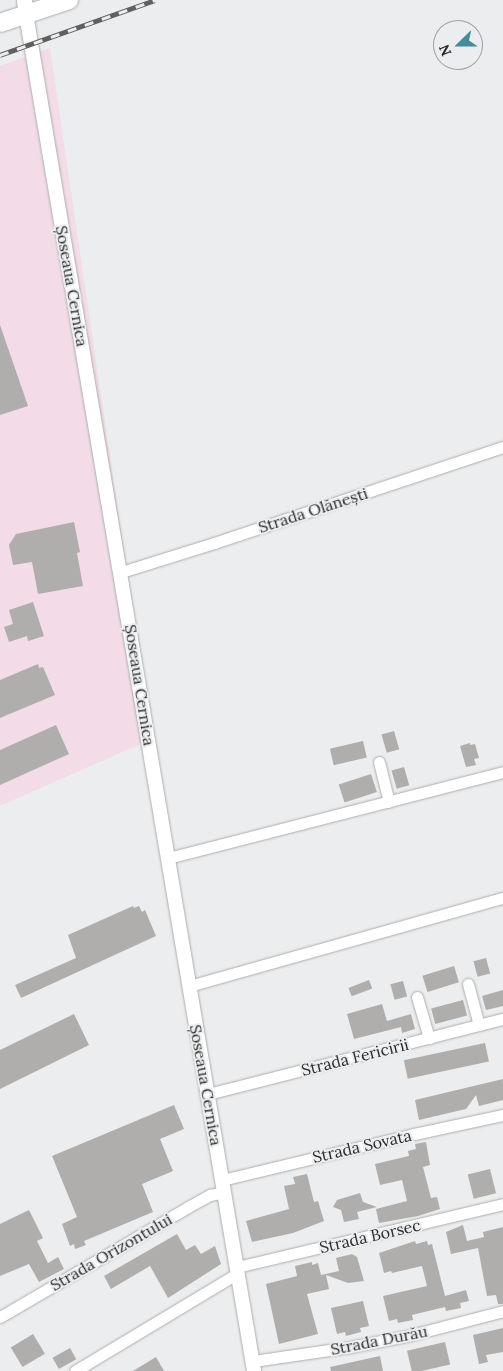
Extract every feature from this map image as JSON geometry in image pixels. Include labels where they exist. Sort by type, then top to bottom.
[{"type":"main road","points":[[0,23],[25,7],[69,0]]},
{"type":"street","name":"Șoseaua Cernica","points":[[25,7],[253,1366]]},
{"type":"street","name":"Strada Olănești","points":[[121,572],[503,447]]},
{"type":"street","points":[[379,762],[390,802]]},
{"type":"street","points":[[168,858],[503,772]]},
{"type":"street","points":[[189,986],[503,898]]},
{"type":"street","points":[[468,984],[479,1025]]},
{"type":"street","points":[[417,997],[429,1038]]},
{"type":"street","name":"Strada Fericirii","points":[[208,1094],[503,1019]]},
{"type":"street","name":"Strada Sovata","points":[[223,1186],[414,1134],[503,1116]]},
{"type":"street","name":"Strada Orizontului","points":[[0,1317],[223,1186]]},
{"type":"street","name":"Strada Borsec","points":[[74,1371],[237,1270],[503,1204]]},
{"type":"street","name":"Strada Durău","points":[[253,1366],[420,1332],[503,1311]]},
{"type":"shaded area","points":[[50,48],[125,558],[154,738],[0,806],[0,66]]},
{"type":"building","points":[[0,325],[28,406],[0,415]]},
{"type":"building","points":[[74,522],[80,552],[77,553],[83,586],[38,594],[32,562],[13,565],[9,545],[16,534]]},
{"type":"building","points":[[33,602],[44,636],[28,641],[27,636],[9,642],[4,627],[13,624],[9,610]]},
{"type":"building","points":[[38,664],[39,668],[43,667],[55,695],[0,718],[0,680]]},
{"type":"building","points":[[56,725],[69,754],[0,785],[0,750]]},
{"type":"building","points":[[394,731],[399,749],[387,753],[382,735]]},
{"type":"building","points":[[363,741],[367,758],[334,765],[330,749]]},
{"type":"building","points":[[470,743],[470,745],[475,744],[479,758],[474,759],[476,765],[466,767],[460,746]]},
{"type":"building","points":[[404,767],[409,785],[397,789],[392,771]]},
{"type":"building","points":[[371,774],[377,792],[345,803],[339,785]]},
{"type":"building","points":[[133,906],[134,908],[139,906],[142,912],[145,910],[156,936],[21,998],[15,985],[76,958],[68,935]]},
{"type":"building","points":[[486,958],[490,973],[478,977],[473,961]]},
{"type":"building","points":[[454,966],[459,982],[427,992],[422,976]]},
{"type":"building","points":[[369,980],[372,988],[352,996],[348,988]]},
{"type":"building","points":[[403,981],[407,996],[395,1000],[390,984]]},
{"type":"building","points":[[503,990],[503,1006],[486,1010],[482,996]]},
{"type":"building","points":[[463,1000],[467,1015],[435,1024],[431,1009]]},
{"type":"building","points":[[382,1004],[387,1021],[411,1014],[415,1029],[402,1033],[401,1027],[354,1039],[347,1014]]},
{"type":"building","points":[[74,1014],[89,1045],[0,1089],[0,1050]]},
{"type":"building","points":[[485,1043],[489,1062],[408,1079],[404,1060]]},
{"type":"building","points":[[503,1079],[503,1100],[479,1106],[476,1095],[466,1109],[419,1120],[415,1100]]},
{"type":"building","points":[[174,1105],[184,1129],[160,1139],[173,1171],[142,1184],[153,1212],[84,1241],[86,1245],[75,1249],[74,1244],[70,1246],[62,1224],[77,1217],[52,1156]]},
{"type":"building","points":[[426,1142],[430,1165],[423,1167],[431,1198],[437,1197],[440,1209],[418,1216],[379,1223],[376,1209],[407,1201],[402,1180],[380,1185],[375,1164],[409,1156],[408,1151],[416,1149],[415,1144]]},
{"type":"building","points":[[490,1169],[496,1193],[474,1199],[468,1175]]},
{"type":"building","points":[[307,1174],[314,1202],[318,1201],[324,1221],[293,1233],[252,1242],[246,1221],[289,1209],[284,1186],[295,1184],[293,1177]]},
{"type":"building","points":[[360,1193],[363,1202],[377,1207],[357,1212],[359,1219],[344,1222],[341,1210],[333,1207],[337,1200]]},
{"type":"building","points":[[29,1210],[43,1238],[37,1241],[48,1263],[58,1257],[64,1269],[39,1282],[29,1264],[0,1276],[0,1224]]},
{"type":"building","points":[[463,1225],[467,1241],[484,1237],[483,1232],[503,1227],[503,1304],[498,1304],[496,1295],[487,1296],[478,1248],[451,1254],[446,1232]]},
{"type":"building","points":[[177,1234],[186,1250],[195,1245],[201,1254],[215,1246],[221,1264],[168,1298],[150,1266],[111,1289],[104,1276]]},
{"type":"building","points":[[415,1241],[416,1244],[427,1241],[428,1245],[432,1244],[445,1296],[466,1290],[469,1301],[460,1303],[461,1308],[446,1311],[445,1307],[412,1315],[413,1320],[398,1323],[397,1319],[389,1321],[383,1296],[427,1286],[422,1266],[384,1273],[379,1253]]},
{"type":"building","points":[[352,1254],[357,1257],[364,1281],[348,1283],[326,1275],[329,1289],[307,1294],[318,1334],[279,1344],[266,1284],[297,1276],[295,1266],[312,1262],[312,1265],[318,1263],[321,1275],[339,1271],[336,1258]]},
{"type":"building","points":[[363,1301],[369,1326],[360,1328],[361,1332],[346,1336],[345,1332],[337,1334],[331,1308]]},
{"type":"building","points":[[503,1328],[503,1352],[486,1355],[488,1362],[479,1364],[473,1335]]},
{"type":"building","points":[[33,1334],[45,1354],[23,1367],[11,1347]]},
{"type":"building","points":[[445,1342],[450,1364],[422,1371],[412,1371],[407,1351]]},
{"type":"building","points":[[70,1348],[76,1359],[59,1369],[53,1358]]},
{"type":"building","points":[[380,1356],[383,1371],[331,1371],[330,1367]]},
{"type":"building","points":[[156,1357],[164,1371],[133,1371]]},
{"type":"railway","points":[[0,55],[155,0]]}]
